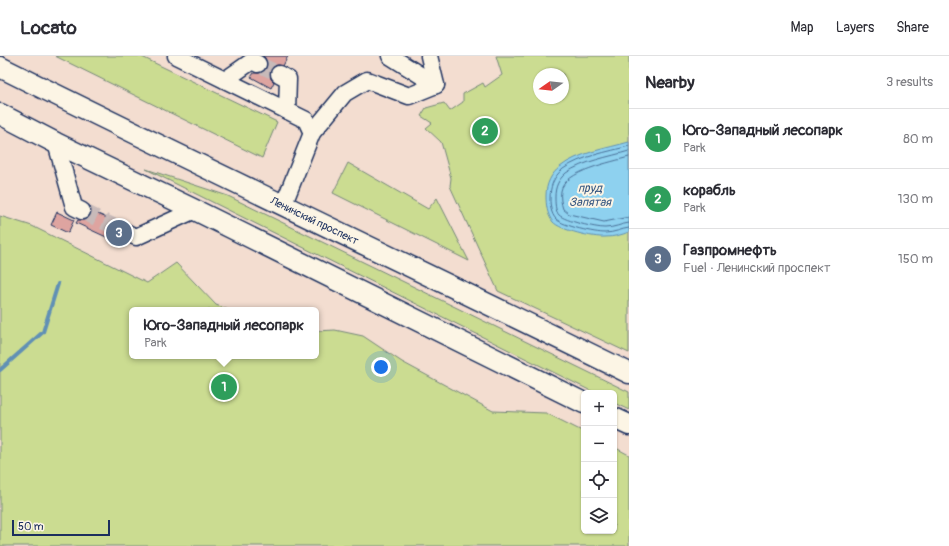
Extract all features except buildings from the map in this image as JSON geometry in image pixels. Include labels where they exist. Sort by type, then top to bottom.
[{"type":"main road","name":"Ленинский проспект","points":[[0,67],[629,373]]},
{"type":"main road","points":[[0,114],[56,144],[195,210],[581,402]]},
{"type":"main road","points":[[617,419],[629,425]]},
{"type":"lane","points":[[390,56],[436,85]]},
{"type":"lane","points":[[429,56],[436,85]]},
{"type":"lane","points":[[180,57],[306,120],[312,132]]},
{"type":"lane","points":[[225,80],[252,60],[258,64]]},
{"type":"lane","points":[[279,74],[288,79],[288,111]]},
{"type":"lane","points":[[283,206],[312,132],[345,93],[367,80],[409,96],[436,85]]},
{"type":"lane","points":[[56,144],[74,207],[82,211]]},
{"type":"lane","points":[[121,230],[136,237],[195,210]]},
{"type":"green space","points":[[55,56],[140,56],[277,122],[262,158]]},
{"type":"green space","points":[[496,56],[629,56],[629,353],[498,291],[450,186],[451,178],[441,142],[426,128],[432,123],[421,116],[426,108],[444,103],[450,111],[463,102],[463,94],[483,83],[485,87],[502,75]]},
{"type":"green space","points":[[348,163],[428,209],[437,198],[469,261],[333,193]]},
{"type":"green space","points":[[146,169],[228,196],[629,392],[629,410],[617,404],[617,390],[589,390]]},
{"type":"green space","points":[[0,216],[32,226],[147,283],[176,263],[216,305],[221,307],[129,307],[129,359],[319,359],[319,331],[335,330],[363,336],[402,362],[493,411],[546,413],[581,430],[581,534],[617,534],[617,449],[629,455],[629,546],[0,546]]},
{"type":"water","name":"пруд Запятая","points":[[629,142],[629,232],[611,237],[600,237],[570,231],[553,222],[547,209],[546,192],[552,176],[557,170],[575,158]]},
{"type":"waterway","points":[[0,370],[43,332],[58,284]]},
{"type":"tunnel","points":[[258,64],[279,74]]},
{"type":"tunnel","points":[[82,211],[121,230]]},
{"type":"place","name":"корабль","points":[[485,131]]},
{"type":"place","name":"Газпромнефть","points":[[119,233]]},
{"type":"place","name":"Юго-Западный лесопарк","points":[[224,387]]}]
